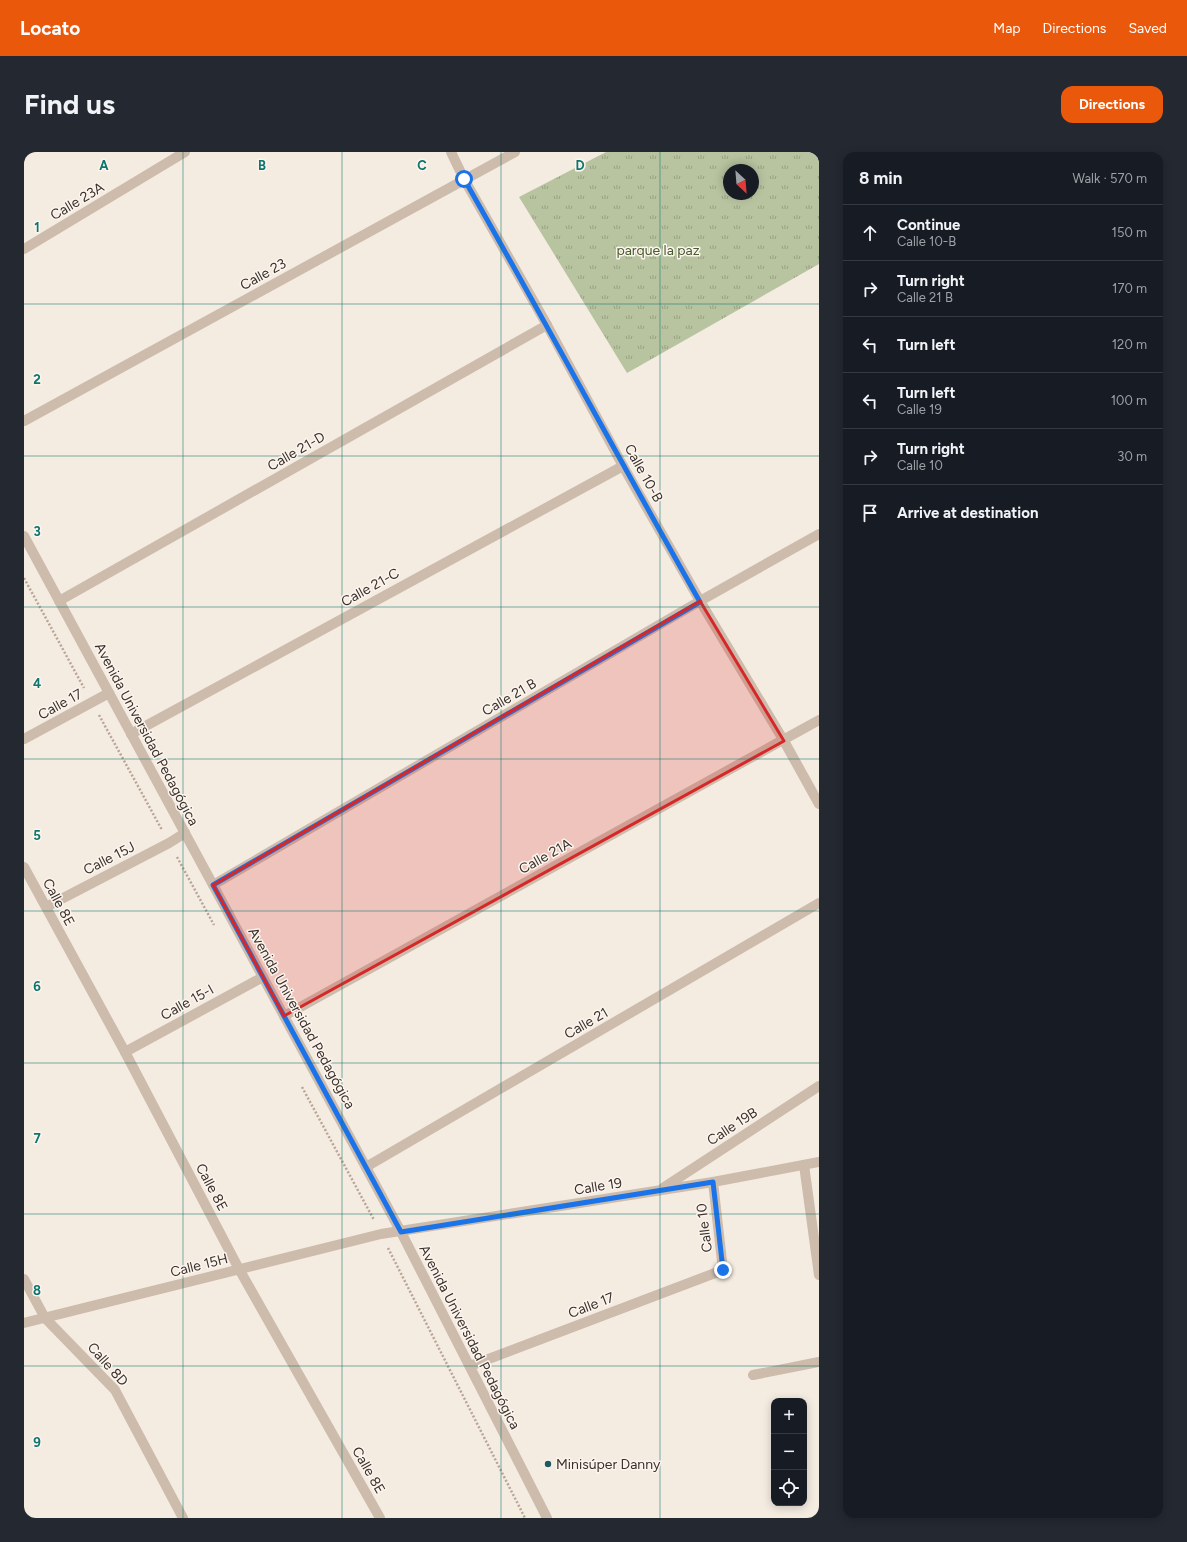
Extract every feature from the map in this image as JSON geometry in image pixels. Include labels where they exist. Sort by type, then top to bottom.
[{"type":"street","name":"Calle 23A","points":[[24,249],[185,152]]},
{"type":"street","name":"Calle 10-B","points":[[451,152],[464,179],[547,325],[623,466],[700,602],[784,741],[819,804]]},
{"type":"street","name":"Calle 23","points":[[24,421],[515,152]]},
{"type":"street","name":"Calle 21-D","points":[[59,601],[547,325]]},
{"type":"street","name":"Calle 21-C","points":[[131,734],[623,466]]},
{"type":"street","name":"Calle 21 B","points":[[213,885],[819,534]]},
{"type":"street","name":"Avenida Universidad Pedagógica","points":[[24,538],[401,1232],[547,1518]]},
{"type":"street","name":"Calle 17","points":[[24,739],[109,693]]},
{"type":"street","name":"Calle 21A","points":[[284,1016],[784,741],[819,720]]},
{"type":"street","name":"Calle 15J","points":[[46,907],[169,843],[185,833]]},
{"type":"street","name":"Calle 8E","points":[[24,867],[125,1052],[239,1269],[380,1518]]},
{"type":"street","name":"Calle 21","points":[[366,1167],[819,903]]},
{"type":"street","name":"Calle 15-I","points":[[125,1052],[263,977]]},
{"type":"street","name":"Calle 19B","points":[[661,1190],[819,1086]]},
{"type":"street","name":"Calle 19","points":[[381,1234],[713,1182],[819,1162]]},
{"type":"street","points":[[804,1165],[819,1275]]},
{"type":"street","name":"Calle 10","points":[[713,1182],[723,1270]]},
{"type":"street","name":"Calle 15H","points":[[24,1323],[381,1234]]},
{"type":"street","name":"Calle 17","points":[[470,1366],[723,1270]]},
{"type":"street","name":"Calle 8D","points":[[24,1279],[45,1318],[115,1390],[183,1518]]},
{"type":"street","points":[[753,1375],[819,1362]]},
{"type":"path","points":[[24,578],[218,931]]},
{"type":"path","points":[[299,1082],[381,1234],[525,1518]]},
{"type":"highlighted area","points":[[700,601],[784,741],[284,1016],[213,885]]},
{"type":"green space","name":"parque la paz","points":[[606,152],[819,152],[819,264],[627,373],[519,197]]},
{"type":"place","name":"Minisúper Danny","points":[[548,1464]]},
{"type":"route","points":[[464,179],[547,325],[623,466],[700,602],[213,885],[401,1232],[713,1182],[723,1270]]}]
